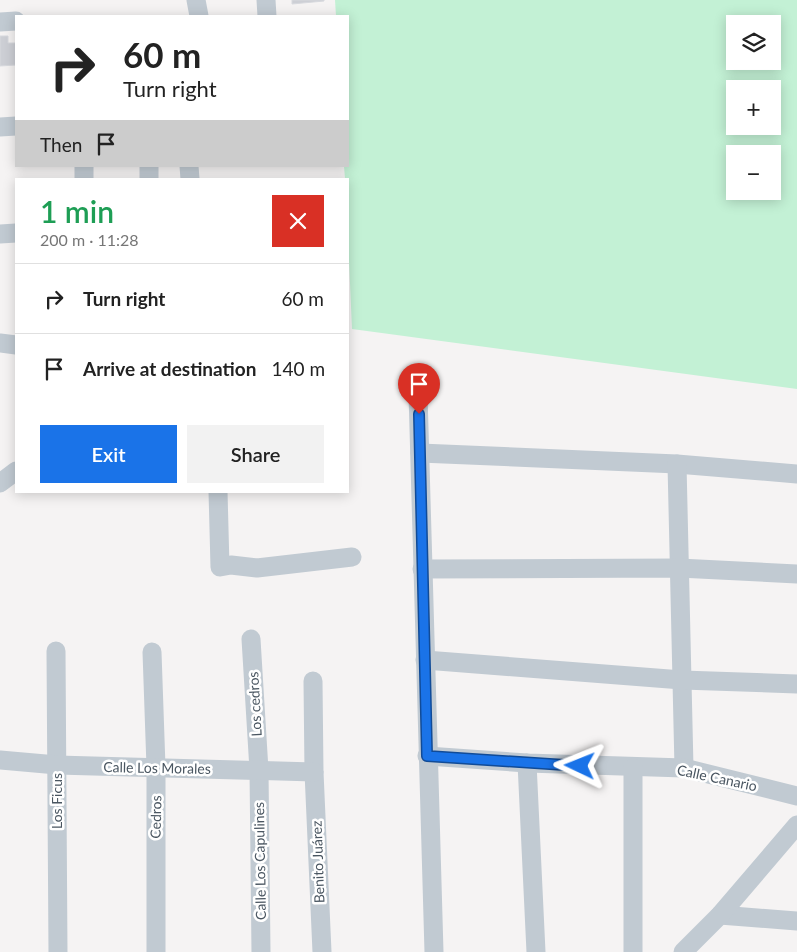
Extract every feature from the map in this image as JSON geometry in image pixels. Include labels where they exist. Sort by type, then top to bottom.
[{"type":"street","points":[[196,0],[199,15]]},
{"type":"street","points":[[266,0],[267,15]]},
{"type":"street","points":[[0,22],[15,21]]},
{"type":"street","points":[[0,127],[15,126]]},
{"type":"street","points":[[0,234],[15,233]]},
{"type":"street","points":[[0,343],[15,345]]},
{"type":"street","points":[[418,394],[434,952]]},
{"type":"street","points":[[420,453],[677,464],[797,474]]},
{"type":"street","points":[[677,464],[684,768]]},
{"type":"street","points":[[0,483],[15,472]]},
{"type":"street","points":[[218,493],[220,567],[231,565],[257,568],[352,557]]},
{"type":"street","points":[[422,569],[679,568],[797,574]]},
{"type":"street","name":"Los cedros","points":[[251,638],[259,770]]},
{"type":"street","name":"Los Ficus","points":[[56,651],[58,952]]},
{"type":"street","name":"Cedros","points":[[152,652],[156,767],[156,952]]},
{"type":"street","points":[[425,660],[682,680],[797,684]]},
{"type":"street","name":"Benito Juárez","points":[[313,681],[314,772],[322,952]]},
{"type":"street","name":"Calle Canario","points":[[427,756],[527,764],[684,768],[797,796]]},
{"type":"street","name":"Calle Los Morales","points":[[0,760],[57,765],[314,772]]},
{"type":"street","points":[[527,764],[536,952]]},
{"type":"street","points":[[633,768],[633,952]]},
{"type":"street","name":"Calle Los Capulines","points":[[259,770],[260,952]]},
{"type":"street","points":[[683,952],[720,915],[797,825]]},
{"type":"street","points":[[720,915],[797,921]]},
{"type":"green space","points":[[335,0],[797,0],[797,389],[352,329],[349,260],[349,178],[345,178],[344,167],[349,167],[349,15],[336,15]]},
{"type":"building","points":[[292,0],[324,0],[324,1],[292,4]]},
{"type":"building","points":[[0,36],[8,36],[8,43],[15,43],[15,65],[0,66]]},
{"type":"route","points":[[419,414],[427,756],[580,766]]}]
